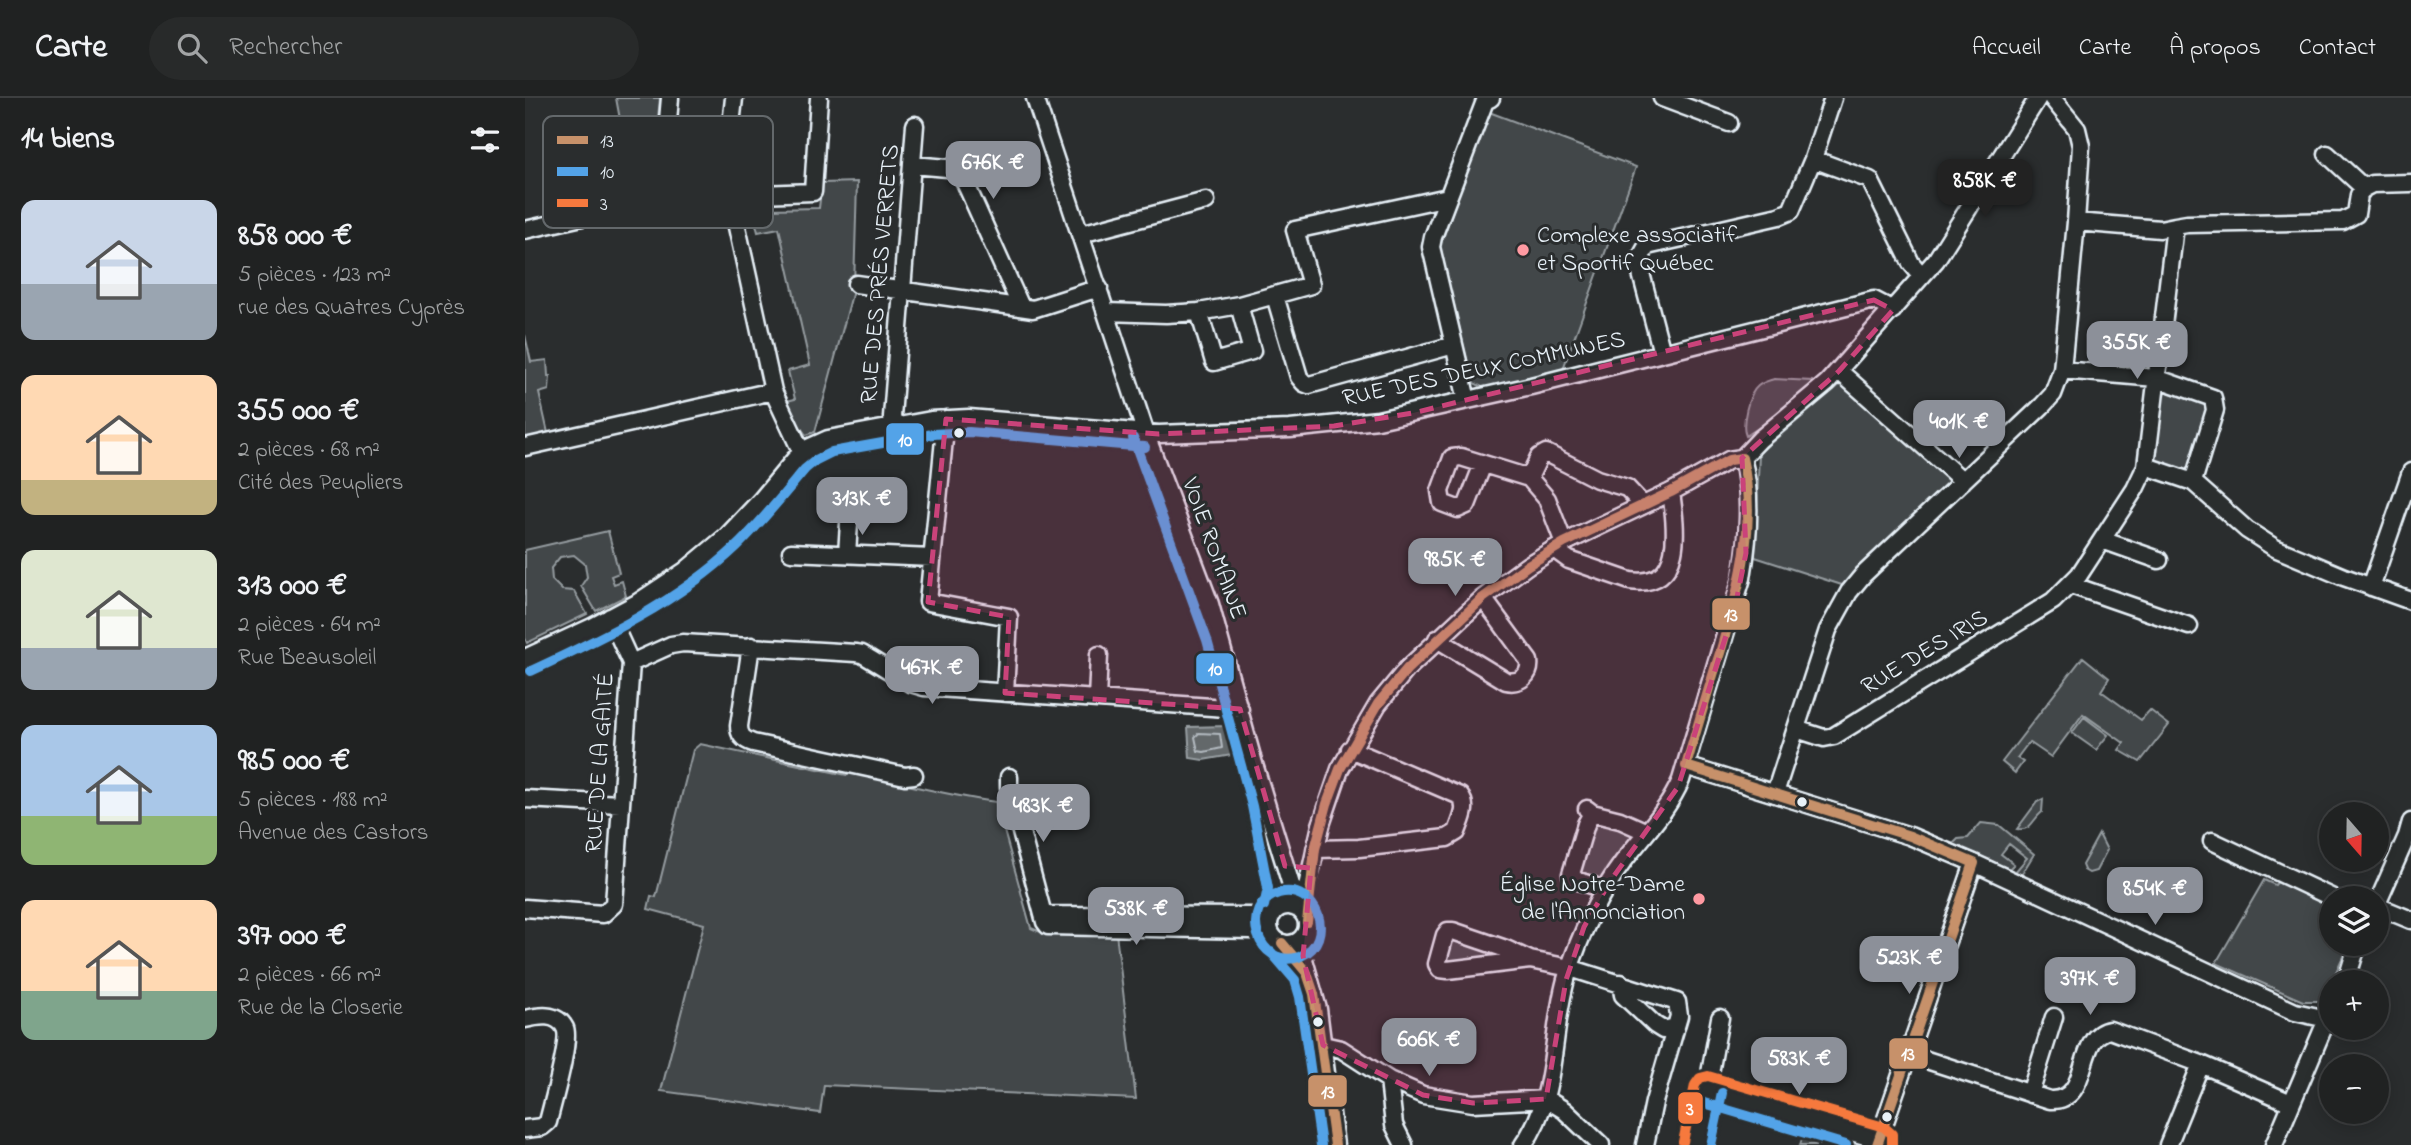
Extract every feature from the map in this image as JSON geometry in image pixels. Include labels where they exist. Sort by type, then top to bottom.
[{"type":"street","points":[[668,116],[670,98]]},
{"type":"street","points":[[732,116],[734,98]]},
{"type":"street","points":[[773,193],[813,192],[819,98]]},
{"type":"street","name":"VOIE ROMAINE","points":[[1035,98],[1146,433],[1210,604],[1292,892],[1285,910],[1269,924],[1276,939]]},
{"type":"street","points":[[1467,400],[1431,247],[1485,101],[1491,98]]},
{"type":"street","points":[[1662,98],[1729,124]]},
{"type":"street","points":[[1662,353],[1638,262],[1641,253],[1647,246],[1779,216],[1790,211],[1813,159],[1833,98]]},
{"type":"street","points":[[1335,1145],[1318,1009],[1303,956],[1305,929],[1315,852],[1327,804],[1350,749],[1378,704],[1407,669],[1483,598],[1559,546],[1671,492],[1729,460],[1742,458],[1760,439],[1839,371],[1922,276],[1957,230],[2038,99],[2072,122],[2079,134],[2081,146],[2062,370],[2057,387],[2049,400],[1863,575],[1849,592],[1828,630],[1775,793]]},
{"type":"street","name":"RUE DES PRÉS VERRETS","points":[[893,426],[915,125]]},
{"type":"street","points":[[2327,154],[2364,188]]},
{"type":"street","points":[[1813,159],[1870,180],[1912,263],[1922,276]]},
{"type":"street","points":[[913,165],[959,169],[1021,307]]},
{"type":"street","points":[[2076,222],[2160,229],[2187,223],[2347,220],[2356,214],[2359,195],[2364,188],[2372,184],[2411,183]]},
{"type":"street","points":[[1107,312],[1199,312],[1275,296],[1311,285],[1296,230],[1448,197]]},
{"type":"street","points":[[1081,234],[1206,201]]},
{"type":"street","points":[[525,230],[543,226]]},
{"type":"street","name":"RUE DES IRIS","points":[[1796,729],[1824,738],[1834,736],[2014,626],[2053,601],[2071,585],[2135,489],[2145,466],[2175,226]]},
{"type":"street","points":[[737,228],[773,391],[801,453]]},
{"type":"street","points":[[856,284],[1033,309],[1099,288]]},
{"type":"street","points":[[1275,296],[1299,377],[1309,385],[1454,345]]},
{"type":"street","name":"RUE DES DEUX COMMUNES","points":[[525,658],[610,617],[664,586],[717,544],[761,500],[801,453],[828,439],[893,426],[969,418],[1146,433],[1189,434],[1334,426],[1378,420],[1467,400],[1874,300],[1893,310]]},
{"type":"street","points":[[1199,312],[1214,362],[1252,351],[1239,304]]},
{"type":"street","points":[[2062,370],[2156,379],[2209,396],[2215,401],[2215,411],[2193,482]]},
{"type":"street","points":[[1839,371],[1963,481]]},
{"type":"street","points":[[525,447],[773,391]]},
{"type":"street","points":[[946,419],[928,601],[1009,617],[1005,693]]},
{"type":"street","points":[[1529,478],[1539,457],[1550,454],[1587,475],[1627,488],[1643,505]]},
{"type":"street","points":[[1523,1145],[1538,1122],[1546,1099],[1570,968],[1584,927],[1624,860],[1675,794],[1686,766],[1742,578],[1746,553],[1747,483],[1742,458]]},
{"type":"street","points":[[1483,464],[1529,478],[1547,499],[1559,546],[1569,560],[1630,581],[1647,581],[1670,565],[1675,552],[1671,492]]},
{"type":"street","points":[[2145,466],[2193,482],[2247,530],[2275,548],[2411,601]]},
{"type":"street","points":[[2371,587],[2411,472]]},
{"type":"street","points":[[847,554],[849,523]]},
{"type":"street","points":[[2102,540],[2159,560]]},
{"type":"street","points":[[791,552],[932,558]]},
{"type":"street","points":[[2071,585],[2189,626]]},
{"type":"street","points":[[1437,639],[1506,681],[1515,682],[1524,677],[1529,669],[1529,661],[1483,598]]},
{"type":"street","name":"RUE DE LA GAITÉ","points":[[525,908],[606,913],[614,904],[631,663],[610,617]]},
{"type":"street","points":[[631,663],[677,643],[862,654],[916,686],[1240,709]]},
{"type":"street","points":[[751,646],[739,726],[743,739],[913,775]]},
{"type":"street","points":[[1097,699],[1099,655]]},
{"type":"street","points":[[1285,866],[1294,869],[1304,867],[1315,852],[1447,838],[1457,832],[1464,813],[1462,798],[1350,749]]},
{"type":"street","points":[[1686,766],[1910,836],[2295,1012],[2319,1014]]},
{"type":"street","points":[[1009,778],[1009,787],[1046,924],[1053,927],[1251,930],[1295,943],[1305,929]]},
{"type":"street","points":[[525,799],[620,804]]},
{"type":"street","name":"VOIE ROMAINE","points":[[1266,803],[1285,910]]},
{"type":"street","points":[[1605,890],[1576,880],[1571,874],[1590,811],[1647,832]]},
{"type":"street","points":[[2385,886],[2411,822]]},
{"type":"street","points":[[2212,841],[2319,891]]},
{"type":"street","points":[[1708,1090],[1878,1142],[1974,863]]},
{"type":"street","points":[[1042,911],[1047,915],[1255,916],[1285,910],[1303,899],[1311,875]]},
{"type":"street","name":"VOIE ROMAINE","points":[[1285,910],[1302,913],[1305,929]]},
{"type":"street","points":[[2389,910],[2411,920]]},
{"type":"street","points":[[1530,960],[1448,970],[1440,969],[1437,964],[1445,935],[1450,931],[1506,949],[1530,960],[1570,968],[1675,1000],[1680,1011],[1654,1102],[1645,1145]]},
{"type":"street","points":[[1276,939],[1307,973]]},
{"type":"street","points":[[1621,983],[1623,995],[1655,1025],[1663,1030],[1676,1027]]},
{"type":"street","points":[[525,1018],[546,1015],[558,1021],[565,1028],[566,1042],[548,1122],[542,1127],[525,1129]]},
{"type":"street","points":[[2030,1094],[2054,1017]]},
{"type":"street","points":[[1697,1145],[1720,1018]]},
{"type":"street","points":[[1908,1054],[2050,1100],[2064,1099],[2069,1096],[2094,1039],[2104,1030],[2116,1031],[2291,1103]]},
{"type":"street","points":[[2274,1145],[2319,1038]]},
{"type":"street","points":[[1323,1045],[1341,1049],[1389,1080],[1423,1095],[1473,1103],[1546,1099],[1564,1110],[1592,1141]]},
{"type":"street","points":[[2168,1145],[2201,1065]]},
{"type":"street","points":[[1389,1080],[1394,1125],[1404,1145]]},
{"type":"highlighted area","points":[[1874,300],[1893,310],[1839,371],[1742,458],[1746,553],[1735,607],[1678,787],[1611,880],[1584,927],[1566,980],[1546,1099],[1473,1103],[1423,1095],[1323,1045],[1303,956],[1311,868],[1285,866],[1240,709],[1005,693],[1009,617],[928,602],[946,419],[1159,434],[1334,426],[1413,413]]},
{"type":"shaded area","points":[[616,98],[660,98],[658,116],[619,116]]},
{"type":"shaded area","name":"Complexe associatif et Sportif Québec","points":[[1489,112],[1636,167],[1563,369],[1484,388],[1474,383],[1471,377],[1440,246]]},
{"type":"shaded area","points":[[857,182],[854,287],[815,432],[806,435],[794,418],[787,401],[795,399],[788,371],[810,365],[779,228],[758,232],[757,228],[773,228],[773,209],[819,208],[822,183]]},
{"type":"shaded area","points":[[525,335],[531,362],[547,360],[550,376],[549,390],[539,393],[548,433],[525,438]]},
{"type":"shaded area","points":[[1774,379],[1812,381],[1812,384],[1746,436],[1745,417],[1748,402],[1758,386]]},
{"type":"shaded area","points":[[2159,382],[2208,399],[2212,408],[2191,479],[2148,464]]},
{"type":"shaded area","points":[[1842,383],[1952,482],[1871,557],[1845,586],[1755,557],[1759,453]]},
{"type":"shaded area","points":[[608,531],[619,573],[611,576],[614,584],[622,581],[626,596],[596,611],[581,586],[587,577],[585,564],[574,555],[560,557],[551,568],[552,580],[562,590],[574,591],[587,614],[527,643],[525,550]]},
{"type":"shaded area","points":[[2083,657],[2109,678],[2101,691],[2141,720],[2150,710],[2169,725],[2140,762],[2119,750],[2124,743],[2083,714],[2051,757],[2029,742],[2017,758],[2023,762],[2015,773],[2002,762]]},
{"type":"shaded area","points":[[2084,717],[2108,735],[2096,750],[2072,733]]},
{"type":"shaded area","points":[[700,744],[847,775],[848,772],[996,802],[1031,928],[1061,934],[1116,933],[1136,1099],[824,1085],[820,1113],[661,1091],[704,924],[648,909],[651,896],[656,897],[693,750]]},
{"type":"shaded area","points":[[2043,799],[2042,812],[2029,827],[2017,829],[2037,802]]},
{"type":"shaded area","points":[[1592,820],[1635,830],[1634,835],[1597,883],[1574,870]]},
{"type":"shaded area","points":[[1981,823],[1999,825],[2034,854],[2021,875],[2015,872],[2027,858],[2009,844],[2001,854],[2014,864],[2009,869],[1953,844],[1958,839],[1968,838]]},
{"type":"shaded area","points":[[2099,834],[2107,850],[2096,871],[2089,873],[2082,865]]},
{"type":"shaded area","points":[[2264,880],[2275,885],[2279,880],[2319,898],[2319,956],[2343,956],[2337,970],[2319,970],[2319,1001],[2303,1001],[2216,963]]},
{"type":"shaded area","points":[[1456,938],[1513,957],[1446,962],[1450,939]]},
{"type":"shaded area","points":[[1805,1130],[1856,1145],[1800,1145]]},
{"type":"water","points":[[1227,726],[1232,755],[1203,760],[1190,758],[1188,727]]},
{"type":"transit line","name":"10","points":[[531,671],[639,617],[690,584],[737,546],[805,469],[832,452],[933,434],[969,432],[1145,447]]},
{"type":"transit line","name":"10","points":[[1133,438],[1207,640],[1252,806],[1268,888],[1264,906]]},
{"type":"transit line","name":"13","points":[[1686,766],[1740,580],[1748,508],[1742,458]]},
{"type":"transit line","name":"13","points":[[1307,922],[1315,849],[1340,769],[1378,704],[1407,669],[1483,598],[1528,565],[1564,543],[1671,492],[1729,460],[1742,458]]},
{"type":"transit line","name":"13","points":[[1686,766],[1910,836],[1974,863]]},
{"type":"transit line","name":"13","points":[[1877,1145],[1974,863]]},
{"type":"transit line","name":"10","points":[[1299,957],[1285,958],[1273,954],[1264,946],[1258,934],[1256,922],[1259,910],[1266,900],[1279,893],[1292,892],[1304,896],[1318,915],[1318,938],[1312,948],[1301,956]]},
{"type":"transit line","name":"13","points":[[1282,943],[1307,973],[1314,994],[1335,1145]]},
{"type":"transit line","name":"10","points":[[1271,952],[1295,980],[1300,997],[1321,1145]]},
{"type":"transit line","name":"3","points":[[1683,1142],[1695,1085],[1700,1078],[1708,1076],[1884,1127],[1892,1134],[1892,1145]]},
{"type":"transit line","name":"10","points":[[1711,1145],[1722,1093]]},
{"type":"transit line","name":"10","points":[[1704,1103],[1846,1145]]},
{"type":"place","name":"Complexe associatif et Sportif Québec","points":[[1523,250]]},
{"type":"place","name":"Église Notre-Dame de l'Annonciation","points":[[1699,899]]}]
